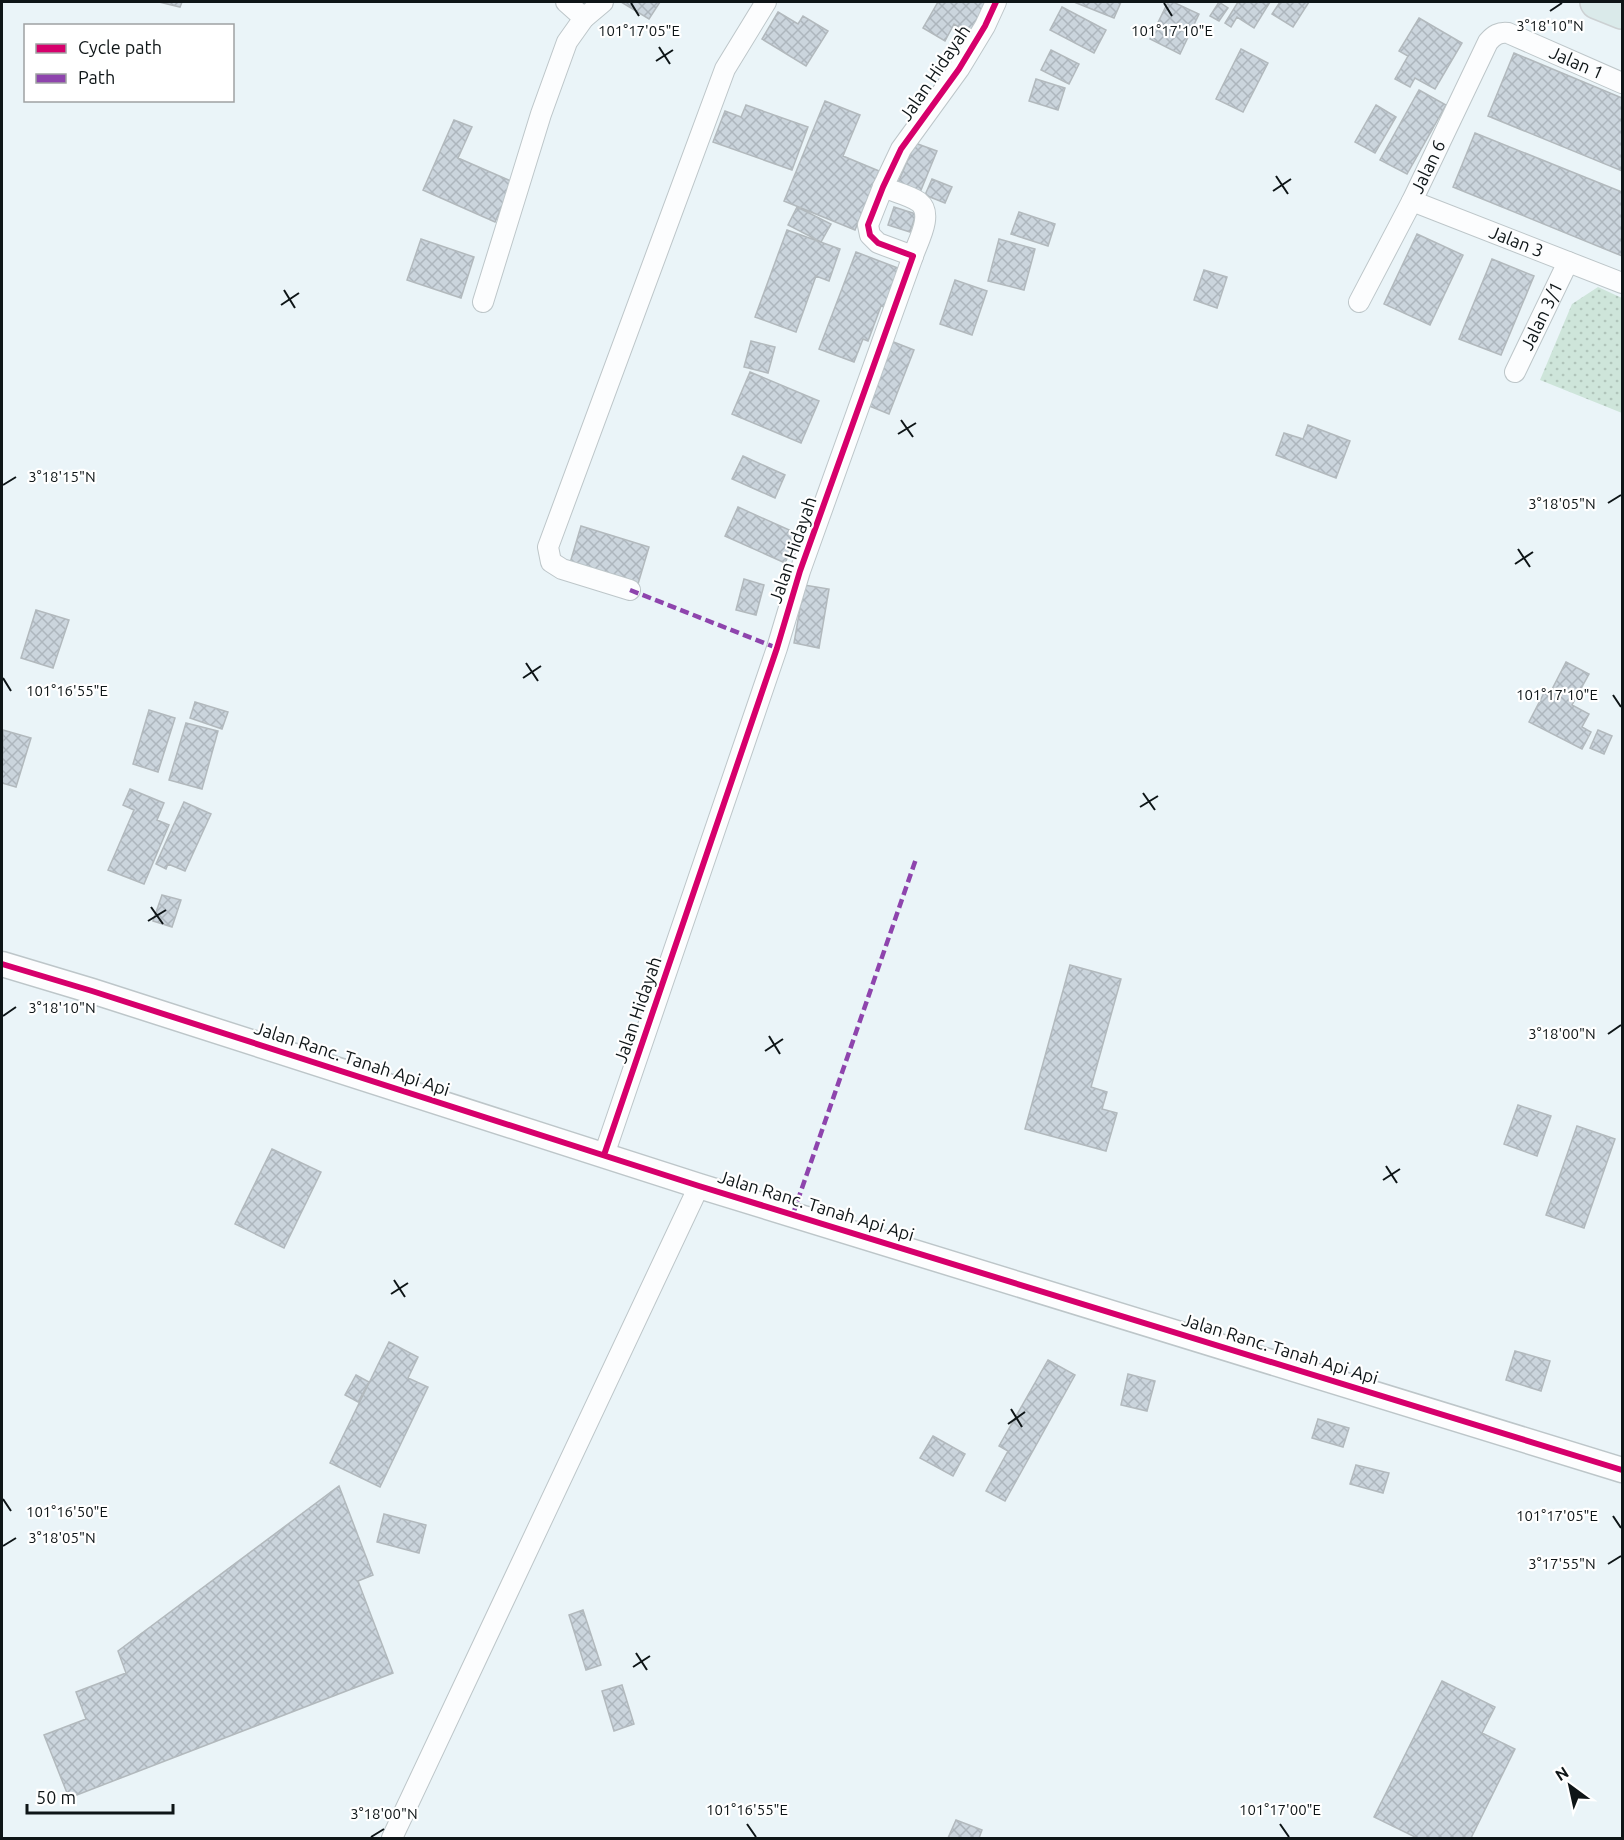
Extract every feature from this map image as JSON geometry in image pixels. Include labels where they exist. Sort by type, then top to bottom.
[{"type":"highway","points":[[1597,2],[1623,12]]},
{"type":"street","points":[[566,2],[584,18]]},
{"type":"street","points":[[483,302],[541,114],[567,42],[584,18],[603,2]]},
{"type":"street","points":[[630,590],[562,569],[551,562],[548,547],[724,69],[766,2]]},
{"type":"street","name":"Jalan Hidayah","points":[[604,1155],[801,571],[913,256],[878,243],[870,236],[868,225],[901,149],[959,69],[985,26],[996,2]]},
{"type":"street","name":"Jalan 1","points":[[1497,34],[1508,33],[1623,83]]},
{"type":"street","name":"Jalan 6","points":[[1359,302],[1412,201],[1488,42],[1497,34]]},
{"type":"street","points":[[883,187],[919,202],[925,210],[926,219],[913,256]]},
{"type":"street","name":"Jalan 3","points":[[1412,201],[1623,283]]},
{"type":"street","name":"Jalan 3/1","points":[[1515,372],[1568,262]]},
{"type":"street","name":"Jalan Ranc. Tanah Api Api","points":[[2,964],[699,1186],[1623,1470]]},
{"type":"street","points":[[392,1839],[699,1186]]},
{"type":"green space","points":[[1598,287],[1622,298],[1622,413],[1540,380],[1572,304]]},
{"type":"building","points":[[159,2],[182,2],[180,7]]},
{"type":"building","points":[[621,2],[660,2],[649,19]]},
{"type":"building","points":[[938,2],[989,2],[971,34],[954,24],[945,41],[923,28]]},
{"type":"building","points":[[1074,2],[1121,2],[1114,18]]},
{"type":"building","points":[[1168,2],[1173,2],[1199,14],[1180,54],[1150,39]]},
{"type":"building","points":[[1219,2],[1228,8],[1219,21],[1210,16]]},
{"type":"building","points":[[1238,2],[1270,2],[1254,28],[1237,17],[1231,27],[1225,23]]},
{"type":"building","points":[[1280,2],[1309,2],[1293,27],[1272,14]]},
{"type":"building","points":[[1062,7],[1106,30],[1094,53],[1050,30]]},
{"type":"building","points":[[778,12],[798,24],[803,16],[828,31],[806,66],[762,39]]},
{"type":"building","points":[[1419,18],[1462,43],[1435,89],[1415,78],[1410,87],[1395,79],[1408,56],[1399,51]]},
{"type":"building","points":[[1241,49],[1268,63],[1243,112],[1216,99]]},
{"type":"building","points":[[1051,50],[1079,64],[1069,84],[1041,70]]},
{"type":"building","points":[[1514,53],[1622,98],[1622,171],[1488,116]]},
{"type":"building","points":[[1036,79],[1065,88],[1058,110],[1029,101]]},
{"type":"building","points":[[1419,90],[1446,105],[1407,174],[1380,160]]},
{"type":"building","points":[[825,101],[860,115],[843,156],[879,171],[855,230],[784,201]]},
{"type":"building","points":[[746,105],[808,127],[792,170],[713,142],[725,111],[741,117]]},
{"type":"building","points":[[1376,105],[1396,117],[1375,153],[1355,142]]},
{"type":"building","points":[[454,120],[472,127],[458,158],[513,182],[495,222],[423,190]]},
{"type":"building","points":[[1475,133],[1622,192],[1622,256],[1453,187]]},
{"type":"building","points":[[915,143],[937,151],[919,195],[897,185]]},
{"type":"building","points":[[932,179],[952,187],[945,203],[925,195]]},
{"type":"building","points":[[797,207],[831,224],[821,242],[788,225]]},
{"type":"building","points":[[894,207],[916,214],[910,232],[888,225]]},
{"type":"building","points":[[1019,212],[1055,224],[1048,246],[1011,234]]},
{"type":"building","points":[[787,230],[840,249],[829,281],[816,276],[796,332],[755,317]]},
{"type":"building","points":[[1417,234],[1463,255],[1430,325],[1384,304]]},
{"type":"building","points":[[421,239],[474,257],[461,298],[407,280]]},
{"type":"building","points":[[999,239],[1035,249],[1024,290],[988,281]]},
{"type":"building","points":[[856,252],[903,270],[888,308],[881,306],[868,341],[863,339],[854,362],[819,349]]},
{"type":"building","points":[[1492,259],[1534,276],[1501,355],[1459,339]]},
{"type":"building","points":[[1204,270],[1227,277],[1217,308],[1194,300]]},
{"type":"building","points":[[955,280],[987,291],[972,335],[940,324]]},
{"type":"building","points":[[751,341],[775,347],[768,373],[744,367]]},
{"type":"building","points":[[891,341],[914,350],[889,414],[867,405]]},
{"type":"building","points":[[750,372],[819,401],[801,443],[732,414]]},
{"type":"building","points":[[1308,425],[1350,441],[1336,478],[1276,455],[1284,433],[1303,439]]},
{"type":"building","points":[[743,456],[785,475],[775,498],[732,479]]},
{"type":"building","points":[[738,507],[798,534],[785,563],[725,536]]},
{"type":"building","points":[[581,526],[649,547],[638,584],[570,563]]},
{"type":"building","points":[[744,579],[764,585],[756,615],[736,610]]},
{"type":"building","points":[[804,585],[829,589],[819,648],[794,643]]},
{"type":"building","points":[[36,610],[69,620],[53,668],[21,658]]},
{"type":"building","points":[[1566,662],[1589,674],[1572,705],[1589,714],[1582,727],[1591,732],[1582,749],[1529,722],[1544,693],[1549,695]]},
{"type":"building","points":[[195,702],[228,712],[222,729],[190,718]]},
{"type":"building","points":[[149,710],[175,718],[158,772],[133,764]]},
{"type":"building","points":[[186,723],[218,731],[202,789],[169,780]]},
{"type":"building","points":[[3,730],[31,738],[16,787],[2,783]]},
{"type":"building","points":[[1598,730],[1612,736],[1604,754],[1590,748]]},
{"type":"building","points":[[130,789],[164,803],[157,820],[169,825],[144,884],[108,870],[134,810],[123,805]]},
{"type":"building","points":[[184,802],[211,814],[185,871],[168,864],[166,869],[156,864]]},
{"type":"building","points":[[162,895],[181,900],[172,927],[153,921]]},
{"type":"building","points":[[1070,965],[1121,979],[1091,1087],[1107,1092],[1102,1109],[1117,1113],[1106,1151],[1025,1129]]},
{"type":"building","points":[[1518,1105],[1551,1116],[1537,1156],[1504,1144]]},
{"type":"building","points":[[1577,1126],[1615,1139],[1584,1228],[1546,1215]]},
{"type":"building","points":[[272,1149],[321,1172],[284,1248],[235,1224]]},
{"type":"building","points":[[389,1342],[418,1357],[408,1378],[428,1387],[380,1487],[330,1463]]},
{"type":"building","points":[[1515,1351],[1550,1361],[1541,1391],[1506,1380]]},
{"type":"building","points":[[1048,1360],[1075,1375],[1005,1501],[986,1491],[1008,1451],[999,1446]]},
{"type":"building","points":[[1128,1374],[1155,1381],[1147,1411],[1121,1405]]},
{"type":"building","points":[[356,1375],[369,1382],[358,1402],[345,1395]]},
{"type":"building","points":[[1318,1419],[1349,1428],[1343,1447],[1312,1438]]},
{"type":"building","points":[[933,1436],[965,1454],[953,1476],[920,1458]]},
{"type":"building","points":[[1356,1465],[1389,1473],[1383,1493],[1350,1484]]},
{"type":"building","points":[[339,1486],[373,1575],[358,1581],[393,1673],[69,1798],[44,1735],[86,1719],[76,1692],[126,1673],[118,1651]]},
{"type":"building","points":[[384,1514],[426,1525],[419,1553],[377,1542]]},
{"type":"building","points":[[583,1610],[601,1665],[586,1670],[569,1615]]},
{"type":"building","points":[[1442,1681],[1495,1707],[1482,1733],[1515,1749],[1471,1838],[1417,1838],[1374,1817]]},
{"type":"building","points":[[622,1685],[634,1724],[614,1731],[602,1691]]},
{"type":"building","points":[[956,1820],[982,1830],[979,1838],[948,1838]]},
{"type":"marked path","points":[[630,590],[777,648]]},
{"type":"marked path","points":[[793,1214],[916,859]]},
{"type":"cycle path","points":[[604,1155],[777,648],[800,571],[913,256],[878,243],[870,235],[868,225],[901,149],[959,69],[985,26],[996,2]]},
{"type":"cycle path","points":[[2,964],[699,1186],[1622,1470]]}]
